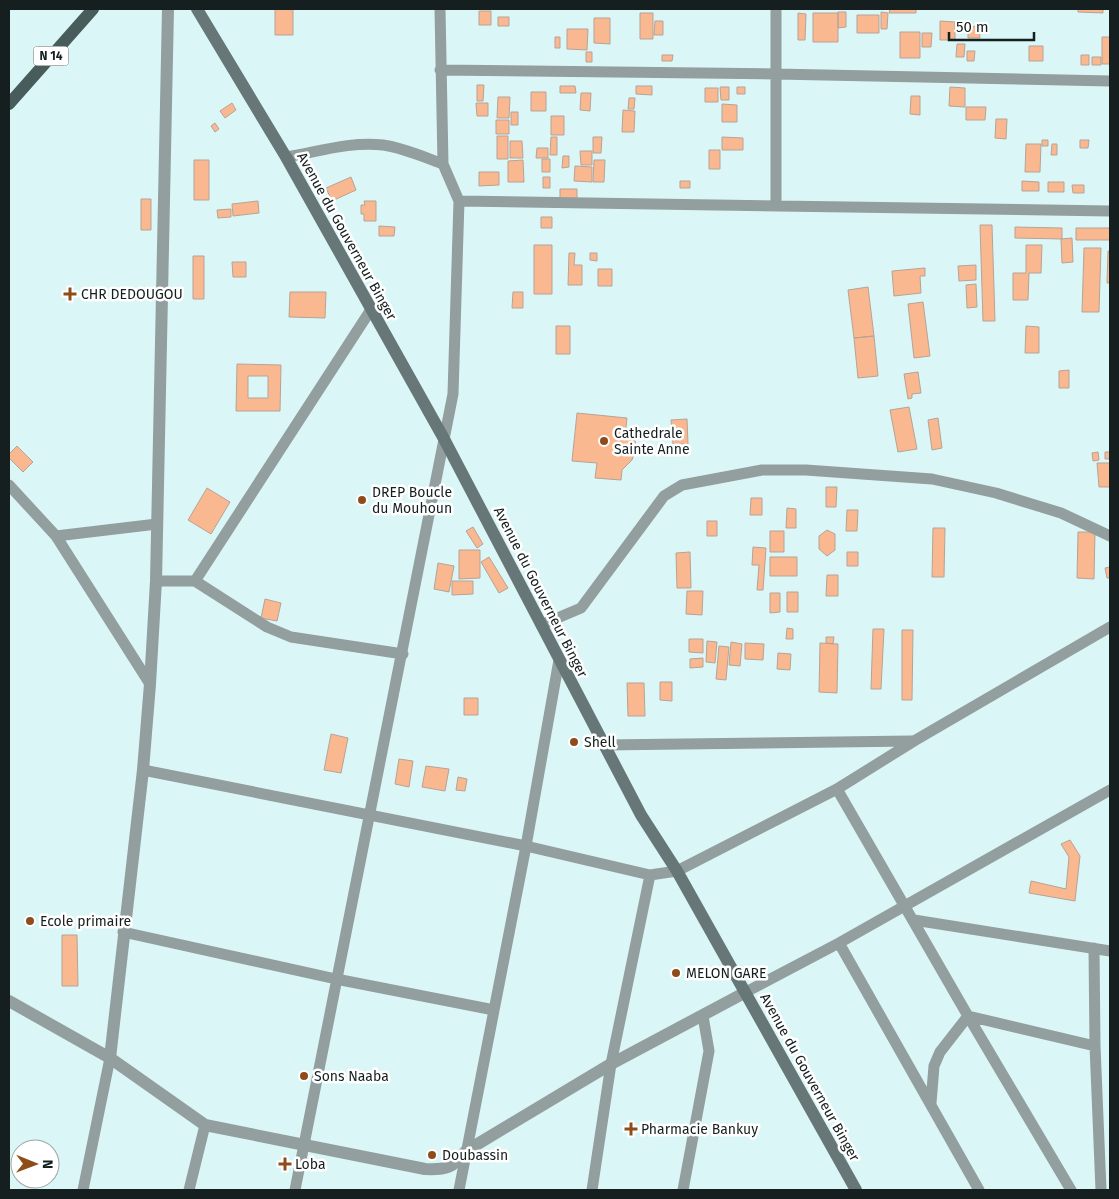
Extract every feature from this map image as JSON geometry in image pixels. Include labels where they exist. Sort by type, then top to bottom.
[{"type":"main road","name":"N 14","points":[[9,104],[93,9]]},
{"type":"main road","name":"Avenue du Gouverneur Binger","points":[[197,9],[286,157],[370,311],[443,437],[641,815],[677,871],[856,1190]]},
{"type":"street","points":[[83,1190],[110,1058],[143,770],[150,684],[156,581],[168,9]]},
{"type":"street","points":[[295,1190],[403,654],[443,437],[453,394],[459,201],[443,164],[440,9]]},
{"type":"street","points":[[776,9],[776,206]]},
{"type":"street","points":[[440,70],[776,74],[1110,81]]},
{"type":"street","points":[[286,157],[354,145],[383,145],[411,152],[443,164]]},
{"type":"street","points":[[459,201],[1110,211]]},
{"type":"street","points":[[195,580],[370,311]]},
{"type":"street","points":[[541,626],[581,608],[664,496],[682,485],[753,472],[806,470],[932,479],[996,493],[1061,513],[1110,536]]},
{"type":"street","points":[[9,485],[56,536],[150,684]]},
{"type":"street","points":[[56,536],[157,524]]},
{"type":"street","points":[[156,581],[195,580],[259,623],[291,637],[403,654]]},
{"type":"street","points":[[143,770],[526,846],[650,875],[677,871],[837,789],[914,741],[1110,627]]},
{"type":"street","points":[[459,1190],[526,846],[559,660]]},
{"type":"street","points":[[603,745],[914,741]]},
{"type":"street","points":[[837,789],[1071,1190]]},
{"type":"street","points":[[9,1002],[110,1058],[204,1125],[425,1169],[442,1170],[457,1164],[466,1151],[611,1064],[839,943],[1110,790]]},
{"type":"street","points":[[592,1190],[611,1064],[650,875]]},
{"type":"street","points":[[914,920],[1110,951]]},
{"type":"street","points":[[124,932],[336,979],[494,1010]]},
{"type":"street","points":[[839,943],[979,1190]]},
{"type":"street","points":[[1094,948],[1095,1046],[1101,1190]]},
{"type":"street","points":[[683,1190],[709,1051],[704,1016]]},
{"type":"street","points":[[968,1016],[1095,1046]]},
{"type":"street","points":[[931,1104],[934,1066],[940,1052],[968,1016]]},
{"type":"street","points":[[188,1190],[204,1125]]},
{"type":"building","points":[[275,9],[293,9],[293,35],[275,35]]},
{"type":"building","points":[[890,9],[916,9],[916,13],[889,13]]},
{"type":"building","points":[[1078,9],[1103,9],[1103,13],[1078,12]]},
{"type":"building","points":[[479,11],[491,11],[491,25],[479,25]]},
{"type":"building","points":[[838,12],[846,12],[846,27],[838,28]]},
{"type":"building","points":[[881,12],[888,13],[887,29],[881,29]]},
{"type":"building","points":[[640,13],[653,13],[653,39],[640,39]]},
{"type":"building","points":[[798,13],[806,14],[805,40],[798,40]]},
{"type":"building","points":[[813,13],[838,13],[838,42],[813,42]]},
{"type":"building","points":[[857,15],[879,15],[879,33],[857,33]]},
{"type":"building","points":[[498,17],[509,17],[509,26],[498,26]]},
{"type":"building","points":[[594,18],[610,18],[610,44],[594,43]]},
{"type":"building","points":[[655,21],[663,21],[663,35],[654,35]]},
{"type":"building","points":[[940,21],[955,22],[955,40],[940,40]]},
{"type":"building","points":[[979,26],[980,38],[968,38],[968,27]]},
{"type":"building","points":[[567,29],[588,29],[587,50],[567,49]]},
{"type":"building","points":[[900,32],[920,32],[920,58],[900,58]]},
{"type":"building","points":[[922,33],[932,33],[931,47],[922,47]]},
{"type":"building","points":[[555,37],[560,37],[560,48],[555,48]]},
{"type":"building","points":[[1102,37],[1110,37],[1110,64],[1102,64]]},
{"type":"building","points":[[957,44],[965,44],[964,57],[956,57]]},
{"type":"building","points":[[1029,46],[1043,46],[1043,61],[1029,61]]},
{"type":"building","points":[[967,51],[975,51],[974,61],[967,61]]},
{"type":"building","points":[[586,52],[592,52],[592,62],[586,62]]},
{"type":"building","points":[[662,55],[673,55],[672,61],[662,61]]},
{"type":"building","points":[[1081,55],[1089,55],[1089,65],[1081,65]]},
{"type":"building","points":[[1092,57],[1101,57],[1101,65],[1092,65]]},
{"type":"building","points":[[477,85],[484,85],[483,101],[477,101]]},
{"type":"building","points":[[560,86],[575,86],[576,93],[560,93]]},
{"type":"building","points":[[636,86],[652,86],[652,95],[636,94]]},
{"type":"building","points":[[720,87],[729,87],[729,100],[721,100]]},
{"type":"building","points":[[737,87],[745,87],[745,94],[737,94]]},
{"type":"building","points":[[950,87],[965,88],[965,107],[949,106]]},
{"type":"building","points":[[705,88],[718,88],[718,102],[705,102]]},
{"type":"building","points":[[531,92],[546,92],[546,111],[531,111]]},
{"type":"building","points":[[581,93],[591,93],[590,111],[580,110]]},
{"type":"building","points":[[911,96],[920,96],[920,115],[910,114]]},
{"type":"building","points":[[498,97],[510,97],[509,118],[497,118]]},
{"type":"building","points":[[629,98],[635,98],[634,109],[628,109]]},
{"type":"building","points":[[232,103],[236,110],[225,118],[220,111]]},
{"type":"building","points":[[476,103],[488,103],[488,116],[477,116]]},
{"type":"building","points":[[722,104],[737,105],[737,122],[722,122]]},
{"type":"building","points":[[966,107],[986,107],[985,120],[966,120]]},
{"type":"building","points":[[623,110],[635,111],[634,132],[622,132]]},
{"type":"building","points":[[511,112],[518,112],[518,125],[511,125]]},
{"type":"building","points":[[551,116],[564,116],[564,135],[551,135]]},
{"type":"building","points":[[996,119],[1007,119],[1006,139],[995,138]]},
{"type":"building","points":[[496,120],[509,120],[509,134],[496,134]]},
{"type":"building","points":[[215,123],[219,129],[215,132],[211,126]]},
{"type":"building","points":[[497,136],[508,136],[508,159],[497,159]]},
{"type":"building","points":[[551,137],[557,137],[557,155],[550,155]]},
{"type":"building","points":[[593,137],[602,137],[601,153],[593,153]]},
{"type":"building","points":[[722,137],[743,138],[743,150],[722,150]]},
{"type":"building","points":[[1042,140],[1048,140],[1048,146],[1042,146]]},
{"type":"building","points":[[1080,140],[1089,140],[1088,148],[1080,148]]},
{"type":"building","points":[[510,141],[522,141],[523,158],[510,158]]},
{"type":"building","points":[[1026,144],[1041,144],[1040,172],[1025,172]]},
{"type":"building","points":[[1052,144],[1057,144],[1057,155],[1051,155]]},
{"type":"building","points":[[537,148],[548,148],[548,158],[536,158]]},
{"type":"building","points":[[709,150],[720,150],[720,169],[709,169]]},
{"type":"building","points":[[580,151],[592,151],[592,165],[581,165]]},
{"type":"building","points":[[563,156],[569,156],[569,167],[562,168]]},
{"type":"building","points":[[542,159],[550,159],[550,172],[542,172]]},
{"type":"building","points":[[194,160],[209,160],[209,200],[194,200]]},
{"type":"building","points":[[523,160],[524,182],[508,182],[508,161]]},
{"type":"building","points":[[594,160],[605,160],[604,182],[593,182]]},
{"type":"building","points":[[575,166],[592,167],[592,182],[574,181]]},
{"type":"building","points":[[479,172],[499,172],[499,185],[479,186]]},
{"type":"building","points":[[351,177],[356,190],[332,201],[326,188]]},
{"type":"building","points":[[543,177],[550,177],[550,188],[543,188]]},
{"type":"building","points":[[680,181],[690,181],[690,188],[680,188]]},
{"type":"building","points":[[1022,181],[1039,182],[1039,191],[1022,191]]},
{"type":"building","points":[[1048,182],[1064,182],[1064,192],[1048,192]]},
{"type":"building","points":[[1072,185],[1084,185],[1084,193],[1073,193]]},
{"type":"building","points":[[560,189],[577,189],[577,200],[560,200]]},
{"type":"building","points":[[141,199],[151,199],[151,230],[141,230]]},
{"type":"building","points":[[258,201],[259,213],[233,216],[232,204]]},
{"type":"building","points":[[364,201],[376,201],[376,221],[364,221],[364,214],[361,214],[361,205],[365,205]]},
{"type":"building","points":[[231,209],[231,217],[218,218],[217,210]]},
{"type":"building","points":[[541,217],[552,217],[552,228],[541,228]]},
{"type":"building","points":[[980,225],[992,225],[995,321],[983,321]]},
{"type":"building","points":[[379,226],[395,227],[394,236],[379,236]]},
{"type":"building","points":[[1015,227],[1062,228],[1062,239],[1015,238]]},
{"type":"building","points":[[1076,228],[1110,228],[1110,240],[1076,240]]},
{"type":"building","points":[[1072,238],[1073,262],[1062,263],[1061,239]]},
{"type":"building","points":[[534,245],[552,245],[552,294],[534,294]]},
{"type":"building","points":[[1026,245],[1042,245],[1041,273],[1029,273],[1028,300],[1013,300],[1013,273],[1026,273]]},
{"type":"building","points":[[1084,248],[1101,248],[1099,312],[1082,312]]},
{"type":"building","points":[[1108,251],[1110,251],[1110,283],[1107,283]]},
{"type":"building","points":[[569,253],[575,253],[574,265],[582,265],[582,285],[568,285]]},
{"type":"building","points":[[590,253],[597,253],[597,261],[590,260]]},
{"type":"building","points":[[193,256],[204,256],[204,299],[193,299]]},
{"type":"building","points":[[232,262],[246,262],[246,277],[233,277]]},
{"type":"building","points":[[976,265],[976,280],[959,281],[958,266]]},
{"type":"building","points":[[925,268],[925,276],[920,276],[921,293],[894,296],[892,271]]},
{"type":"building","points":[[598,269],[612,269],[612,286],[598,286]]},
{"type":"building","points":[[976,284],[977,307],[967,308],[966,285]]},
{"type":"building","points":[[868,287],[874,336],[854,338],[848,290]]},
{"type":"building","points":[[290,292],[326,292],[325,318],[289,317]]},
{"type":"building","points":[[513,292],[523,292],[523,308],[512,308]]},
{"type":"building","points":[[923,302],[930,356],[914,358],[908,304]]},
{"type":"building","points":[[556,326],[570,326],[570,354],[556,354]]},
{"type":"building","points":[[1026,326],[1039,327],[1039,353],[1025,353]]},
{"type":"building","points":[[874,336],[878,376],[858,378],[854,338]]},
{"type":"building","points":[[237,364],[281,365],[280,411],[236,411]],"holes":[[[248,376],[268,376],[268,398],[248,398]]]},
{"type":"building","points":[[1069,370],[1069,388],[1059,388],[1059,371]]},
{"type":"building","points":[[918,372],[921,393],[912,394],[912,398],[908,399],[904,374]]},
{"type":"building","points":[[909,407],[917,449],[898,452],[890,410]]},
{"type":"building","name":"Cathedrale Sainte Anne","points":[[577,413],[627,418],[626,427],[634,434],[636,447],[632,460],[622,470],[621,480],[595,478],[597,463],[572,461]]},
{"type":"building","points":[[938,418],[942,448],[932,450],[928,420]]},
{"type":"building","points":[[687,419],[688,444],[673,444],[671,420]]},
{"type":"building","points":[[17,446],[33,462],[23,472],[9,458],[9,454]]},
{"type":"building","points":[[1098,452],[1099,460],[1093,461],[1092,453]]},
{"type":"building","points":[[1105,452],[1110,452],[1110,459],[1105,459]]},
{"type":"building","points":[[1097,463],[1110,463],[1110,487],[1099,487]]},
{"type":"building","points":[[826,487],[837,487],[836,507],[826,507]]},
{"type":"building","points":[[207,488],[230,502],[211,534],[188,520]]},
{"type":"building","points":[[751,498],[762,498],[762,515],[750,515]]},
{"type":"building","points":[[787,508],[796,509],[796,528],[786,528]]},
{"type":"building","points":[[847,510],[858,510],[857,531],[846,531]]},
{"type":"building","points":[[707,521],[717,521],[717,536],[707,536]]},
{"type":"building","points":[[473,527],[483,544],[477,548],[466,531]]},
{"type":"building","points":[[933,528],[945,528],[944,577],[932,577]]},
{"type":"building","points":[[827,530],[835,534],[835,550],[827,556],[819,549],[819,536]]},
{"type":"building","points":[[770,531],[784,531],[784,552],[770,552]]},
{"type":"building","points":[[1078,532],[1095,532],[1094,579],[1077,578]]},
{"type":"building","points":[[753,547],[766,548],[763,590],[757,590],[759,565],[752,565]]},
{"type":"building","points":[[459,550],[480,550],[480,578],[459,579]]},
{"type":"building","points":[[690,552],[691,588],[677,588],[676,553]]},
{"type":"building","points":[[847,552],[858,552],[858,566],[847,566]]},
{"type":"building","points":[[489,557],[508,588],[499,593],[481,562]]},
{"type":"building","points":[[770,557],[797,557],[797,576],[770,576]]},
{"type":"building","points":[[438,563],[454,566],[449,592],[434,589]]},
{"type":"building","points":[[1110,567],[1110,578],[1107,578],[1105,568]]},
{"type":"building","points":[[827,575],[838,575],[838,596],[826,596]]},
{"type":"building","points":[[452,581],[473,581],[473,594],[452,595]]},
{"type":"building","points":[[687,591],[703,591],[702,615],[686,614]]},
{"type":"building","points":[[787,592],[798,592],[798,612],[787,612]]},
{"type":"building","points":[[770,593],[780,593],[780,612],[770,613]]},
{"type":"building","points":[[265,599],[281,603],[277,621],[261,618]]},
{"type":"building","points":[[787,628],[793,629],[793,639],[786,639]]},
{"type":"building","points":[[873,629],[884,629],[881,689],[871,689]]},
{"type":"building","points":[[902,630],[913,630],[912,700],[902,700]]},
{"type":"building","points":[[826,637],[834,637],[833,644],[826,643]]},
{"type":"building","points":[[689,639],[703,639],[703,653],[689,652]]},
{"type":"building","points":[[707,641],[717,642],[715,663],[706,662]]},
{"type":"building","points":[[731,642],[742,644],[740,666],[729,665]]},
{"type":"building","points":[[745,643],[764,644],[763,660],[745,659]]},
{"type":"building","points":[[820,643],[838,644],[837,693],[819,692]]},
{"type":"building","points":[[719,646],[729,647],[726,680],[716,679]]},
{"type":"building","points":[[778,653],[791,654],[790,670],[777,669]]},
{"type":"building","points":[[703,658],[703,667],[690,668],[690,659]]},
{"type":"building","points":[[660,682],[672,682],[672,701],[660,700]]},
{"type":"building","points":[[627,683],[644,683],[645,716],[628,716]]},
{"type":"building","points":[[464,698],[478,698],[478,715],[464,715]]},
{"type":"building","points":[[331,734],[348,738],[341,773],[324,770]]},
{"type":"building","points":[[399,759],[413,761],[409,787],[395,784]]},
{"type":"building","points":[[426,766],[449,769],[445,791],[422,787]]},
{"type":"building","points":[[458,777],[467,779],[465,791],[456,790]]},
{"type":"building","points":[[1070,840],[1080,856],[1075,901],[1029,893],[1031,881],[1066,889],[1069,857],[1061,844]]},
{"type":"building","points":[[62,935],[77,935],[78,986],[62,986]]},
{"type":"place","name":"CHR DEDOUGOU","points":[[70,294]]},
{"type":"place","name":"Cathedrale Sainte Anne","points":[[604,441]]},
{"type":"place","name":"DREP Boucle du Mouhoun","points":[[362,500]]},
{"type":"place","name":"Shell","points":[[574,742]]},
{"type":"place","name":"Ecole primaire","points":[[30,921]]},
{"type":"place","name":"MELON GARE","points":[[676,973]]},
{"type":"place","name":"Sons Naaba","points":[[304,1076]]},
{"type":"place","name":"Pharmacie Bankuy","points":[[631,1129]]},
{"type":"place","name":"Doubassin","points":[[432,1155]]},
{"type":"place","name":"Loba","points":[[285,1164]]}]
